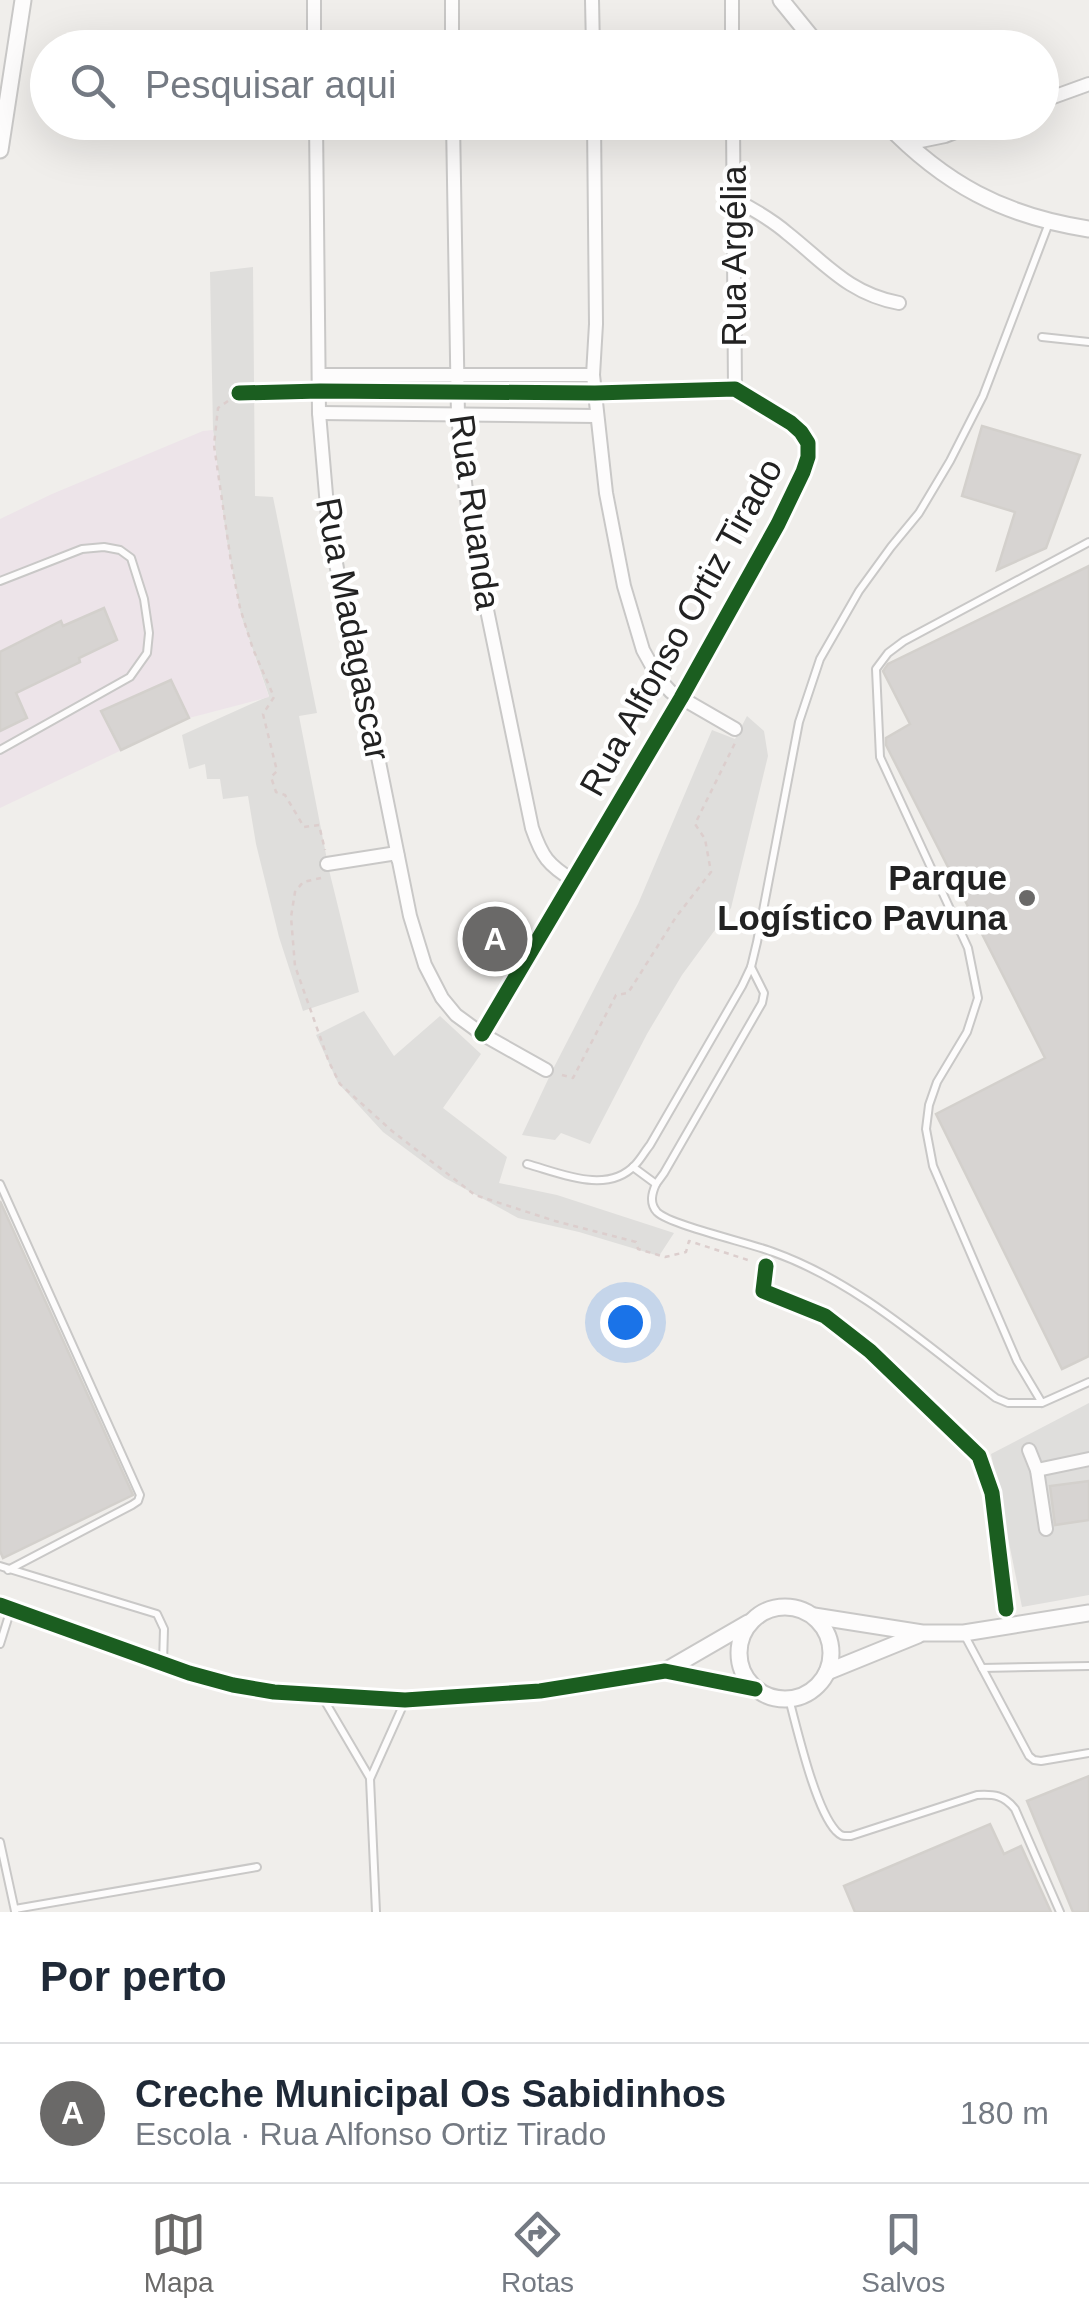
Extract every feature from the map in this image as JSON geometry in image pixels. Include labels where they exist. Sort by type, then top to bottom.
[{"type":"street","points":[[0,150],[23,0]]},
{"type":"street","points":[[314,0],[314,30]]},
{"type":"street","points":[[452,0],[452,30]]},
{"type":"street","points":[[592,0],[593,30]]},
{"type":"street","points":[[732,6],[748,0]]},
{"type":"street","points":[[781,0],[805,30]]},
{"type":"street","points":[[1059,95],[1089,84]]},
{"type":"street","name":"Rua Madagascar","points":[[316,140],[319,413],[328,518],[418,944],[434,985],[456,1015],[546,1070]]},
{"type":"street","name":"Rua Ruanda","points":[[453,140],[458,416],[470,516],[532,828],[544,858],[574,880]]},
{"type":"street","points":[[594,140],[593,375],[606,493],[624,586],[642,650],[659,679],[671,692],[735,729]]},
{"type":"street","name":"Rua Argélia","points":[[733,140],[734,389]]},
{"type":"street","points":[[902,140],[929,164],[974,194],[1016,212],[1089,230]]},
{"type":"street","points":[[906,144],[925,140]]},
{"type":"street","points":[[929,164],[942,140]]},
{"type":"street","points":[[734,198],[786,232],[862,293],[899,303]]},
{"type":"street","points":[[320,375],[593,375]]},
{"type":"street","points":[[238,393],[595,394],[734,389]]},
{"type":"street","name":"Rua Alfonso Ortiz Tirado","points":[[482,1034],[681,698],[778,524],[808,457],[808,443],[801,432],[734,389]]},
{"type":"street","points":[[319,413],[596,416]]},
{"type":"street","points":[[328,864],[398,857]]},
{"type":"street","points":[[766,1266],[763,1291],[826,1316],[870,1351],[979,1456],[992,1494],[1006,1609]]},
{"type":"street","points":[[1030,1450],[1046,1529]]},
{"type":"street","points":[[1037,1470],[1089,1459]]},
{"type":"street","points":[[664,1671],[768,1609],[780,1606],[814,1616],[922,1633],[964,1633],[1089,1614]]},
{"type":"street","points":[[6,1607],[233,1685],[322,1696],[405,1700],[540,1691],[664,1671],[789,1699],[812,1690],[827,1672],[828,1636],[814,1616]]},
{"type":"street","points":[[748,1623],[738,1658],[755,1689]]},
{"type":"street","points":[[827,1672],[922,1633]]},
{"type":"lane","points":[[526,1164],[602,1181],[634,1168],[742,986],[751,967],[800,722],[820,658],[858,590],[920,513],[950,461],[983,396],[1050,222]]},
{"type":"lane","points":[[1042,337],[1089,342]]},
{"type":"lane","points":[[1042,1403],[1017,1361],[932,1166],[926,1129],[928,1105],[937,1082],[968,1032],[978,998],[968,948],[880,757],[876,669],[904,641],[1089,542]]},
{"type":"lane","points":[[0,581],[82,549],[120,550],[131,558],[144,599],[149,633],[147,653],[130,677],[0,750]]},
{"type":"lane","points":[[751,967],[764,993],[762,1003],[656,1184],[651,1195],[653,1206],[668,1220],[803,1262],[844,1286],[1008,1403],[1042,1403],[1089,1382]]},
{"type":"lane","points":[[634,1168],[656,1184]]},
{"type":"lane","points":[[0,1184],[140,1495],[132,1506],[4,1568]]},
{"type":"lane","points":[[4,1568],[157,1614],[164,1629],[163,1664]]},
{"type":"lane","points":[[0,1644],[6,1607]]},
{"type":"lane","points":[[964,1633],[1024,1750],[1034,1760],[1089,1753]]},
{"type":"lane","points":[[982,1668],[1089,1666]]},
{"type":"lane","points":[[322,1696],[370,1779]]},
{"type":"lane","points":[[789,1699],[823,1810],[837,1832],[851,1836],[977,1796],[1003,1797],[1015,1809],[1060,1912]]},
{"type":"lane","points":[[376,1912],[370,1779],[405,1700]]},
{"type":"lane","points":[[0,1842],[15,1911],[258,1867]]},
{"type":"path","points":[[238,393],[218,408],[214,445],[230,562],[253,649],[274,697],[263,714],[277,771],[271,776],[276,792],[286,795],[304,827],[319,824],[328,864],[326,877],[303,882],[296,892],[290,918],[295,966],[328,1062],[340,1084],[392,1132],[474,1195],[555,1222],[636,1242],[638,1250],[665,1257],[686,1252],[690,1241],[766,1266]]},
{"type":"path","points":[[546,1070],[573,1078],[616,994],[628,993],[676,917],[711,872],[705,839],[695,824],[734,746],[735,729]]},
{"type":"shaded area","points":[[253,267],[255,496],[273,497],[317,713],[299,716],[329,870],[359,992],[303,1011],[279,937],[248,796],[223,799],[220,779],[207,779],[205,764],[189,769],[182,735],[269,696],[241,616],[226,537],[213,430],[210,272]]},
{"type":"shaded area","points":[[213,430],[226,537],[241,616],[269,697],[189,718],[0,808],[0,519],[52,494]]},
{"type":"shaded area","points":[[747,716],[764,731],[768,756],[731,908],[682,975],[590,1144],[561,1133],[555,1140],[522,1135],[638,904],[712,730],[735,739]]},
{"type":"shaded area","points":[[364,1011],[394,1056],[440,1016],[481,1054],[443,1108],[507,1157],[499,1183],[557,1195],[674,1233],[659,1256],[518,1218],[445,1178],[383,1132],[338,1083],[316,1035]]},
{"type":"shaded area","points":[[1089,1403],[1089,1595],[1022,1607],[991,1454]]},
{"type":"building","points":[[982,426],[1080,455],[1046,548],[997,570],[1015,512],[962,496]]},
{"type":"building","name":"Parque Logístico Pavuna","points":[[1089,566],[1089,1356],[1062,1369],[936,1114],[1045,1058],[886,745],[886,738],[910,724],[883,671],[888,664]]},
{"type":"building","points":[[104,608],[117,640],[16,693],[27,718],[0,731],[0,652],[61,621],[63,626]]},
{"type":"building","points":[[171,680],[189,718],[121,750],[101,711]]},
{"type":"building","points":[[0,1201],[133,1495],[3,1558],[0,1551]]},
{"type":"building","points":[[1089,1481],[1089,1520],[1055,1525],[1050,1486]]},
{"type":"building","points":[[1089,1776],[1089,1912],[1073,1912],[1027,1801]]},
{"type":"building","points":[[990,1824],[1004,1854],[1021,1846],[1051,1912],[855,1912],[844,1886]]},
{"type":"cycle path","points":[[239,393],[735,389],[791,423],[808,443],[803,472],[778,524],[681,698],[482,1034]]},
{"type":"cycle path","points":[[766,1266],[763,1291],[825,1316],[870,1351],[979,1456],[992,1493],[1006,1609]]},
{"type":"cycle path","points":[[0,1605],[189,1673],[274,1692],[405,1700],[540,1691],[665,1671],[755,1689]]},
{"type":"place","name":"Parque Logístico Pavuna","points":[[1027,898]]},
{"type":"place","name":"Creche Municipal Os Sabidinhos","points":[[495,939]]}]
